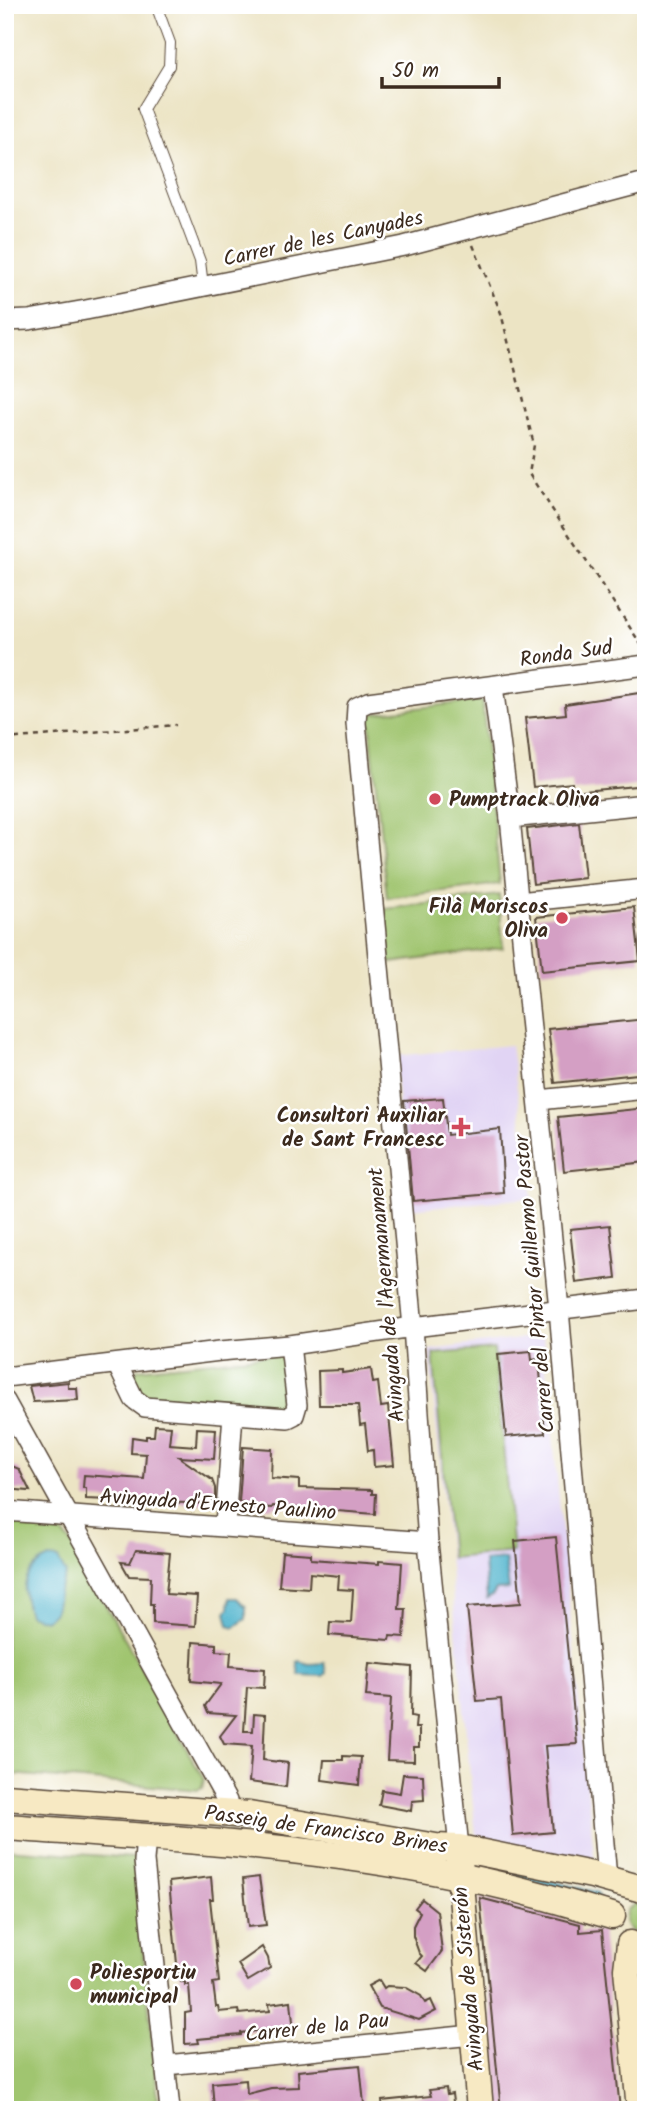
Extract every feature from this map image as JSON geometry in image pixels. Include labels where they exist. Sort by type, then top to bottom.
[{"type":"street","name":"Carrer de les Canyades","points":[[5,321],[86,310],[404,246],[646,181]]},
{"type":"street","name":"Ronda Sud","points":[[493,686],[646,665]]},
{"type":"street","name":"Carrer del Pintor Guillermo Pastor","points":[[493,686],[510,818],[577,1496],[607,1879]]},
{"type":"street","name":"Avinguda de l'Agermanament","points":[[459,1848],[428,1542],[413,1327],[357,737],[357,707],[368,702],[493,686]]},
{"type":"street","points":[[510,818],[646,804]]},
{"type":"street","points":[[518,901],[646,889]]},
{"type":"street","points":[[539,1100],[646,1089]]},
{"type":"street","points":[[5,1377],[290,1345],[646,1299]]},
{"type":"street","points":[[117,1364],[134,1399],[140,1405],[288,1418],[294,1415],[298,1405],[290,1345]]},
{"type":"street","points":[[5,1401],[227,1801],[238,1814],[236,1844]]},
{"type":"street","points":[[225,1525],[233,1414]]},
{"type":"street","name":"Avinguda d'Ernesto Paulino","points":[[5,1511],[225,1525],[428,1542]]},
{"type":"street","name":"Passeig de Francisco Brines","points":[[5,1797],[238,1814],[436,1847],[459,1848],[607,1879],[644,1890]]},
{"type":"street","name":"Passeig de Francisco Brines","points":[[5,1827],[236,1844],[460,1876],[533,1899],[612,1916]]},
{"type":"street","points":[[146,1837],[144,1861],[170,2110]]},
{"type":"street","name":"Avinguda de Sisterón","points":[[459,1848],[480,2110]]},
{"type":"street","points":[[640,2110],[627,1969],[638,1945],[617,1933],[612,1916],[618,1899],[625,1894],[644,1890]]},
{"type":"street","name":"Carrer de la Pau","points":[[166,2065],[473,2035]]},
{"type":"lane","points":[[156,5],[170,43],[169,66],[143,110],[200,261],[203,286]]},
{"type":"path","points":[[467,230],[501,313],[534,445],[529,474],[646,652]]},
{"type":"path","points":[[5,739],[176,725]]},
{"type":"shaded area","name":"Consultori Auxiliar de Sant Francesc","points":[[511,1045],[532,1198],[409,1209],[394,1056]]},
{"type":"shaded area","points":[[543,1336],[595,1865],[476,1835],[429,1350]]},
{"type":"green space","name":"Pumptrack Oliva","points":[[482,700],[500,884],[387,898],[369,714]]},
{"type":"green space","points":[[499,895],[503,948],[390,963],[385,909]]},
{"type":"green space","points":[[494,1349],[513,1552],[451,1558],[433,1354]]},
{"type":"green space","points":[[278,1354],[285,1364],[289,1403],[287,1408],[151,1400],[141,1394],[132,1375],[138,1369]]},
{"type":"green space","points":[[5,1522],[48,1526],[69,1540],[204,1780],[202,1788],[198,1790],[12,1774],[5,1765]]},
{"type":"green space","name":"Poliesportiu municipal","points":[[5,1849],[134,1858],[159,2110],[5,2110]]},
{"type":"green space","points":[[638,1902],[646,1903],[646,1933],[635,1933],[626,1924],[627,1910]]},
{"type":"water","points":[[49,1558],[58,1559],[66,1574],[56,1608],[44,1620],[29,1615],[25,1589],[34,1568]]},
{"type":"water","points":[[505,1559],[509,1589],[496,1590],[487,1599],[484,1561]]},
{"type":"water","points":[[230,1598],[237,1598],[246,1607],[246,1619],[234,1627],[229,1625],[226,1612]]},
{"type":"water","points":[[299,1661],[309,1664],[324,1663],[326,1673],[323,1676],[299,1675]]},
{"type":"water","points":[[482,1863],[597,1892],[600,1898],[598,1900],[477,1867]]},
{"type":"building","points":[[646,692],[646,785],[573,792],[572,783],[533,787],[525,718],[566,714],[565,704]]},
{"type":"building","points":[[579,823],[585,878],[533,884],[527,829]]},
{"type":"building","points":[[634,907],[640,961],[542,971],[536,917]]},
{"type":"building","points":[[646,1019],[646,1073],[555,1083],[548,1029]]},
{"type":"building","points":[[443,1098],[447,1135],[500,1129],[504,1193],[413,1201],[404,1101]]},
{"type":"building","points":[[646,1108],[646,1162],[564,1171],[558,1117]]},
{"type":"building","points":[[610,1225],[616,1278],[576,1283],[570,1229]]},
{"type":"building","points":[[531,1351],[532,1360],[539,1359],[545,1433],[506,1437],[498,1354]]},
{"type":"building","points":[[371,1369],[373,1383],[378,1382],[381,1407],[388,1406],[394,1465],[374,1467],[373,1450],[368,1451],[365,1424],[360,1425],[358,1405],[319,1405],[318,1371],[342,1370],[342,1373]]},
{"type":"building","points":[[68,1382],[68,1388],[77,1388],[78,1400],[33,1402],[29,1386]]},
{"type":"building","points":[[155,1425],[171,1426],[169,1444],[196,1446],[197,1428],[216,1429],[214,1459],[179,1457],[212,1480],[215,1500],[211,1499],[211,1504],[86,1499],[84,1475],[144,1479],[146,1454],[131,1453],[132,1437],[146,1439],[146,1436],[154,1436]]},
{"type":"building","points":[[243,1447],[272,1449],[271,1478],[299,1480],[299,1488],[372,1490],[372,1494],[376,1494],[375,1514],[241,1506],[242,1502],[239,1502]]},
{"type":"building","points":[[5,1463],[19,1469],[30,1491],[5,1489]]},
{"type":"building","points":[[556,1537],[577,1744],[545,1746],[553,1832],[513,1836],[501,1699],[477,1701],[467,1607],[521,1603],[515,1541]]},
{"type":"building","points":[[136,1550],[170,1553],[166,1594],[197,1596],[195,1626],[153,1623],[153,1604],[150,1604],[151,1577],[129,1576],[121,1562],[130,1563]]},
{"type":"building","points":[[282,1552],[311,1554],[311,1559],[402,1563],[399,1609],[406,1609],[404,1637],[390,1636],[389,1640],[329,1635],[330,1622],[351,1623],[353,1590],[338,1589],[339,1576],[310,1573],[309,1588],[279,1586]]},
{"type":"building","points":[[193,1642],[216,1644],[216,1651],[231,1652],[230,1666],[265,1669],[264,1688],[247,1687],[244,1731],[253,1731],[254,1714],[265,1715],[263,1760],[288,1763],[286,1787],[249,1782],[252,1746],[224,1744],[220,1736],[236,1715],[208,1713],[205,1706],[221,1684],[191,1681]]},
{"type":"building","points":[[369,1663],[412,1667],[411,1716],[416,1717],[415,1728],[419,1728],[419,1747],[414,1747],[414,1761],[387,1760],[391,1698],[366,1696]]},
{"type":"building","points":[[343,1756],[361,1757],[359,1785],[322,1780],[324,1760],[343,1760]]},
{"type":"building","points":[[403,1774],[423,1775],[424,1800],[412,1801],[411,1811],[379,1805],[382,1790],[400,1793]]},
{"type":"building","points":[[211,1877],[213,1899],[210,1899],[219,1982],[213,1983],[216,2007],[219,2012],[238,2010],[239,2014],[270,2011],[269,2004],[291,2001],[294,2033],[273,2035],[272,2029],[198,2039],[199,2043],[185,2044],[185,2013],[191,2012],[189,1985],[181,1982],[180,1973],[178,1974],[169,1882]]},
{"type":"building","points":[[259,1877],[266,1925],[248,1927],[243,1879]]},
{"type":"building","points":[[480,1898],[580,1924],[580,1932],[602,1930],[620,2110],[501,2110]]},
{"type":"building","points":[[422,1899],[437,1911],[442,1951],[427,1971],[416,1963],[422,1956],[413,1936],[413,1926],[420,1912],[415,1908]]},
{"type":"building","points":[[262,1947],[270,1968],[248,1981],[238,1964]]},
{"type":"building","points":[[379,1980],[384,1988],[405,1987],[421,1996],[425,2003],[431,2000],[436,2011],[419,2020],[380,2008],[368,1986]]},
{"type":"building","points":[[360,2065],[364,2104],[308,2110],[264,2110],[264,2105],[242,2107],[239,2110],[214,2109],[212,2083],[246,2080],[247,2094],[271,2088],[299,2087],[298,2071]]},
{"type":"building","points":[[446,2088],[447,2095],[452,2094],[454,2110],[383,2110],[382,2101],[431,2096],[429,2090]]},
{"type":"place","name":"Pumptrack Oliva","points":[[435,799]]},
{"type":"place","name":"Filà Moriscos Oliva","points":[[562,918]]},
{"type":"place","name":"Consultori Auxiliar de Sant Francesc","points":[[461,1127]]},
{"type":"place","name":"Poliesportiu municipal","points":[[76,1984]]}]
